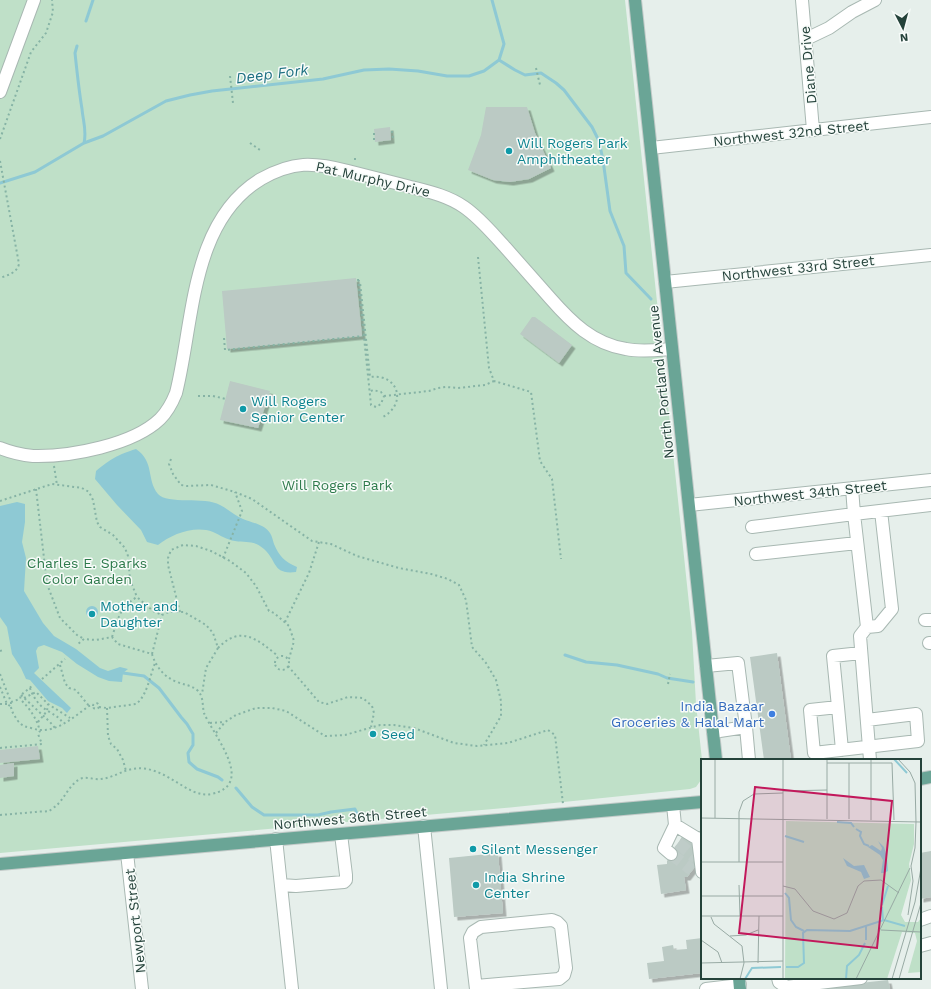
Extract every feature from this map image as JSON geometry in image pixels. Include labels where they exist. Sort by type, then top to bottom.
[{"type":"main road","name":"North Portland Avenue","points":[[635,0],[716,759]]},
{"type":"main road","points":[[921,779],[931,777]]},
{"type":"main road","name":"Northwest 36th Street","points":[[0,864],[701,802]]},
{"type":"street","points":[[0,92],[34,0]]},
{"type":"street","name":"Diane Drive","points":[[802,0],[813,130]]},
{"type":"street","points":[[806,38],[829,28],[852,12],[875,0]]},
{"type":"street","name":"Northwest 32nd Street","points":[[651,148],[931,118]]},
{"type":"street","name":"Pat Murphy Drive","points":[[0,448],[24,455],[52,455],[79,452],[135,436],[149,428],[165,414],[173,399],[178,382],[196,287],[204,257],[218,224],[228,209],[247,189],[268,175],[280,170],[308,164],[337,168],[438,194],[455,201],[480,220],[566,317],[586,334],[607,344],[626,349],[672,349]]},
{"type":"street","name":"Northwest 33rd Street","points":[[665,282],[931,255]]},
{"type":"street","name":"Northwest 34th Street","points":[[689,505],[931,480]]},
{"type":"street","points":[[852,488],[867,627],[860,636],[870,759]]},
{"type":"street","points":[[752,527],[931,505]]},
{"type":"street","points":[[867,627],[878,626],[892,609],[881,511]]},
{"type":"street","points":[[756,554],[857,543]]},
{"type":"street","points":[[842,750],[833,656],[861,653]]},
{"type":"street","points":[[706,666],[738,664],[749,759]]},
{"type":"street","points":[[838,707],[810,710],[814,753],[918,741],[916,714],[867,720]]},
{"type":"street","points":[[713,732],[746,727]]},
{"type":"street","points":[[673,805],[675,825],[673,845]]},
{"type":"street","points":[[675,825],[700,839],[698,865],[701,875]]},
{"type":"street","points":[[424,826],[441,989]]},
{"type":"street","points":[[281,886],[344,882],[346,880],[346,875],[341,834]]},
{"type":"street","points":[[276,839],[292,989]]},
{"type":"street","name":"Newport Street","points":[[127,853],[142,989]]},
{"type":"street","points":[[921,920],[931,916]]},
{"type":"street","points":[[552,920],[561,926],[566,968],[559,984],[476,988],[470,938],[473,932],[481,927],[552,920]]},
{"type":"street","points":[[921,946],[931,943]]},
{"type":"street","points":[[778,979],[779,982],[786,987],[853,979]]},
{"type":"street","points":[[706,989],[740,984]]},
{"type":"path","points":[[0,139],[31,52],[46,33],[53,12],[52,0]]},
{"type":"path","points":[[536,68],[540,85]]},
{"type":"path","points":[[230,76],[233,102]]},
{"type":"path","points":[[392,131],[393,139]]},
{"type":"path","points":[[374,133],[374,141]]},
{"type":"path","points":[[250,143],[260,150]]},
{"type":"path","points":[[0,161],[20,264],[19,268],[14,273],[0,278]]},
{"type":"path","points":[[478,257],[488,368],[494,381]]},
{"type":"path","points":[[381,418],[391,412],[395,407],[397,395],[391,382],[385,378],[370,377],[360,282],[358,280],[371,405],[381,404],[384,396]]},
{"type":"path","points":[[224,338],[225,350],[363,336]]},
{"type":"path","points":[[384,396],[429,391],[446,387],[458,388],[485,385],[494,381],[531,392],[540,461],[552,479],[561,559]]},
{"type":"path","points":[[369,392],[379,390],[384,396]]},
{"type":"path","points":[[198,396],[226,398]]},
{"type":"path","points":[[52,455],[57,485]]},
{"type":"path","points":[[171,459],[169,464],[173,474],[181,485],[211,485],[235,492],[252,499],[312,541],[331,544],[357,556],[399,568],[448,579],[459,585],[466,600],[472,647],[486,663],[496,680],[501,701],[500,716],[484,746]]},
{"type":"path","points":[[0,501],[52,484],[82,488],[89,492],[93,500],[97,522],[100,527],[113,536],[125,548],[128,556],[130,580],[136,597],[153,611],[162,615],[169,612],[184,612],[206,625],[213,633],[218,648]]},
{"type":"path","points":[[36,489],[46,584],[60,618],[77,635],[84,639],[96,640],[112,637]]},
{"type":"path","points":[[223,558],[242,511],[235,492]]},
{"type":"path","points":[[285,622],[309,573],[320,542]]},
{"type":"path","points":[[180,612],[168,566],[168,558],[171,550],[183,545],[196,546],[223,558],[246,573],[256,586],[269,611],[274,613],[289,626],[294,641],[288,666],[282,670],[278,669],[274,662],[278,656]]},
{"type":"path","points":[[112,637],[121,611],[127,603],[136,597]]},
{"type":"path","points":[[162,615],[152,654],[155,663],[166,676],[192,687],[202,696]]},
{"type":"path","points":[[0,815],[49,811],[56,805],[73,783],[82,778],[100,779],[133,768],[159,772],[197,794],[209,795],[221,792],[230,784],[232,776],[231,765],[204,712],[202,686],[206,668],[218,648],[229,638],[235,636],[249,636],[259,640],[278,656],[285,656],[289,659]]},
{"type":"path","points":[[112,637],[118,644],[152,654]]},
{"type":"path","points":[[78,644],[84,639]]},
{"type":"path","points":[[42,680],[65,660]]},
{"type":"path","points":[[0,674],[10,702],[12,713],[21,725],[40,731],[55,728],[63,724],[89,706],[93,705],[96,709],[98,707],[107,708],[136,704],[143,696],[155,663]]},
{"type":"path","points":[[60,665],[64,683],[69,688],[76,690],[89,706]]},
{"type":"path","points":[[288,666],[319,702],[327,704],[348,697],[363,698],[372,706],[374,713],[371,728]]},
{"type":"path","points":[[668,684],[670,674]]},
{"type":"path","points":[[0,687],[7,704]]},
{"type":"path","points":[[20,699],[21,695],[31,687],[32,693],[37,702],[61,720],[63,724]]},
{"type":"path","points":[[24,698],[36,692],[48,704],[71,719]]},
{"type":"path","points":[[21,695],[55,728]]},
{"type":"path","points":[[10,702],[20,699]]},
{"type":"path","points":[[0,748],[42,744],[38,734],[40,731],[38,722],[32,711],[20,699]]},
{"type":"path","points":[[0,704],[7,704],[10,706]]},
{"type":"path","points":[[38,722],[47,711],[48,704]]},
{"type":"path","points":[[107,708],[108,736],[111,744],[117,749],[123,760],[126,771]]},
{"type":"path","points":[[216,733],[225,722],[236,715],[256,708],[272,708],[286,711],[325,736],[345,736],[380,725],[394,725],[414,728],[454,743],[484,746],[508,743],[548,730],[555,735],[564,814]]},
{"type":"path","points":[[210,723],[225,722]]},
{"type":"green space","name":"Will Rogers Park","points":[[0,0],[625,0],[692,632],[696,704],[702,759],[701,780],[696,787],[690,789],[515,807],[0,853]]},
{"type":"water","points":[[136,449],[146,459],[154,488],[158,494],[169,499],[213,502],[240,518],[265,528],[270,533],[280,555],[286,561],[297,567],[296,572],[288,572],[279,569],[268,553],[257,544],[226,539],[206,530],[191,530],[177,534],[158,545],[147,542],[141,530],[95,479],[96,471],[106,463],[119,455]]},
{"type":"water","points":[[17,502],[25,504],[25,522],[22,542],[26,558],[24,591],[43,623],[54,636],[76,649],[100,668],[108,671],[120,667],[128,669],[123,673],[122,682],[109,681],[98,677],[77,664],[62,652],[44,645],[38,647],[36,651],[39,668],[34,673],[71,708],[67,713],[62,708],[48,701],[30,680],[26,679],[12,654],[7,627],[0,617],[0,506]]},
{"type":"water","points":[[90,606],[94,606],[98,612],[94,618],[90,618],[86,614],[86,610]]},
{"type":"building","name":"Will Rogers Park Amphitheater","points":[[486,107],[527,107],[535,133],[551,168],[529,179],[510,182],[493,180],[468,170],[481,135]]},
{"type":"building","points":[[390,127],[391,140],[375,142],[374,129]]},
{"type":"building","points":[[356,278],[362,336],[227,349],[222,291]]},
{"type":"building","points":[[532,317],[535,317],[572,345],[559,363],[520,334]]},
{"type":"building","name":"Will Rogers Senior Center","points":[[230,381],[270,391],[258,428],[220,420]]},
{"type":"building","points":[[777,653],[791,759],[764,759],[750,657]]},
{"type":"building","points":[[38,746],[40,759],[0,763],[0,750]]},
{"type":"building","points":[[14,763],[14,776],[0,778],[0,765]]},
{"type":"building","points":[[683,835],[693,841],[697,864],[687,877],[684,877],[686,890],[661,894],[657,865],[667,864],[667,861]]},
{"type":"building","points":[[931,851],[931,897],[921,899],[921,853]]},
{"type":"building","name":"India Shrine Center","points":[[498,853],[503,913],[454,917],[449,858]]},
{"type":"building","points":[[701,938],[701,973],[649,979],[647,963],[664,961],[662,947],[673,945],[674,950],[687,949],[686,940]]},
{"type":"building","points":[[888,980],[890,989],[814,989],[814,988]]},
{"type":"waterway","points":[[86,21],[93,0]]},
{"type":"waterway","name":"Deep Fork","points":[[0,183],[35,172],[84,143],[103,136],[166,101],[190,95],[212,91],[323,79],[364,70],[389,69],[418,71],[447,76],[469,76],[484,71],[499,60],[504,44],[492,0]]},
{"type":"waterway","points":[[77,46],[75,53],[85,130],[84,143]]},
{"type":"waterway","points":[[499,60],[525,75],[541,73],[556,83],[564,90],[592,127],[599,141],[610,211],[624,246],[626,273],[651,299]]},
{"type":"waterway","points":[[565,655],[586,662],[617,665],[658,674],[667,678],[693,682]]},
{"type":"waterway","points":[[123,673],[144,676],[159,688],[193,734],[193,745],[188,753],[189,762],[197,769],[222,780]]},
{"type":"waterway","points":[[236,788],[252,807],[264,815],[318,815],[355,809],[359,818]]},
{"type":"tunnel","points":[[678,843],[696,858]]},
{"type":"tunnel","points":[[671,854],[692,870]]},
{"type":"place","name":"Will Rogers Park Amphitheater","points":[[509,151]]},
{"type":"place","name":"Will Rogers Senior Center","points":[[243,409]]},
{"type":"place","name":"Mother and Daughter","points":[[92,614]]},
{"type":"place","name":"India Bazaar Groceries & Halal Mart","points":[[772,714]]},
{"type":"place","name":"Seed","points":[[373,734]]},
{"type":"place","name":"Silent Messenger","points":[[473,849]]},
{"type":"place","name":"India Shrine Center","points":[[476,885]]},
{"type":"park label","name":"Charles E. Sparks Color Garden","points":[[87,572]]}]
